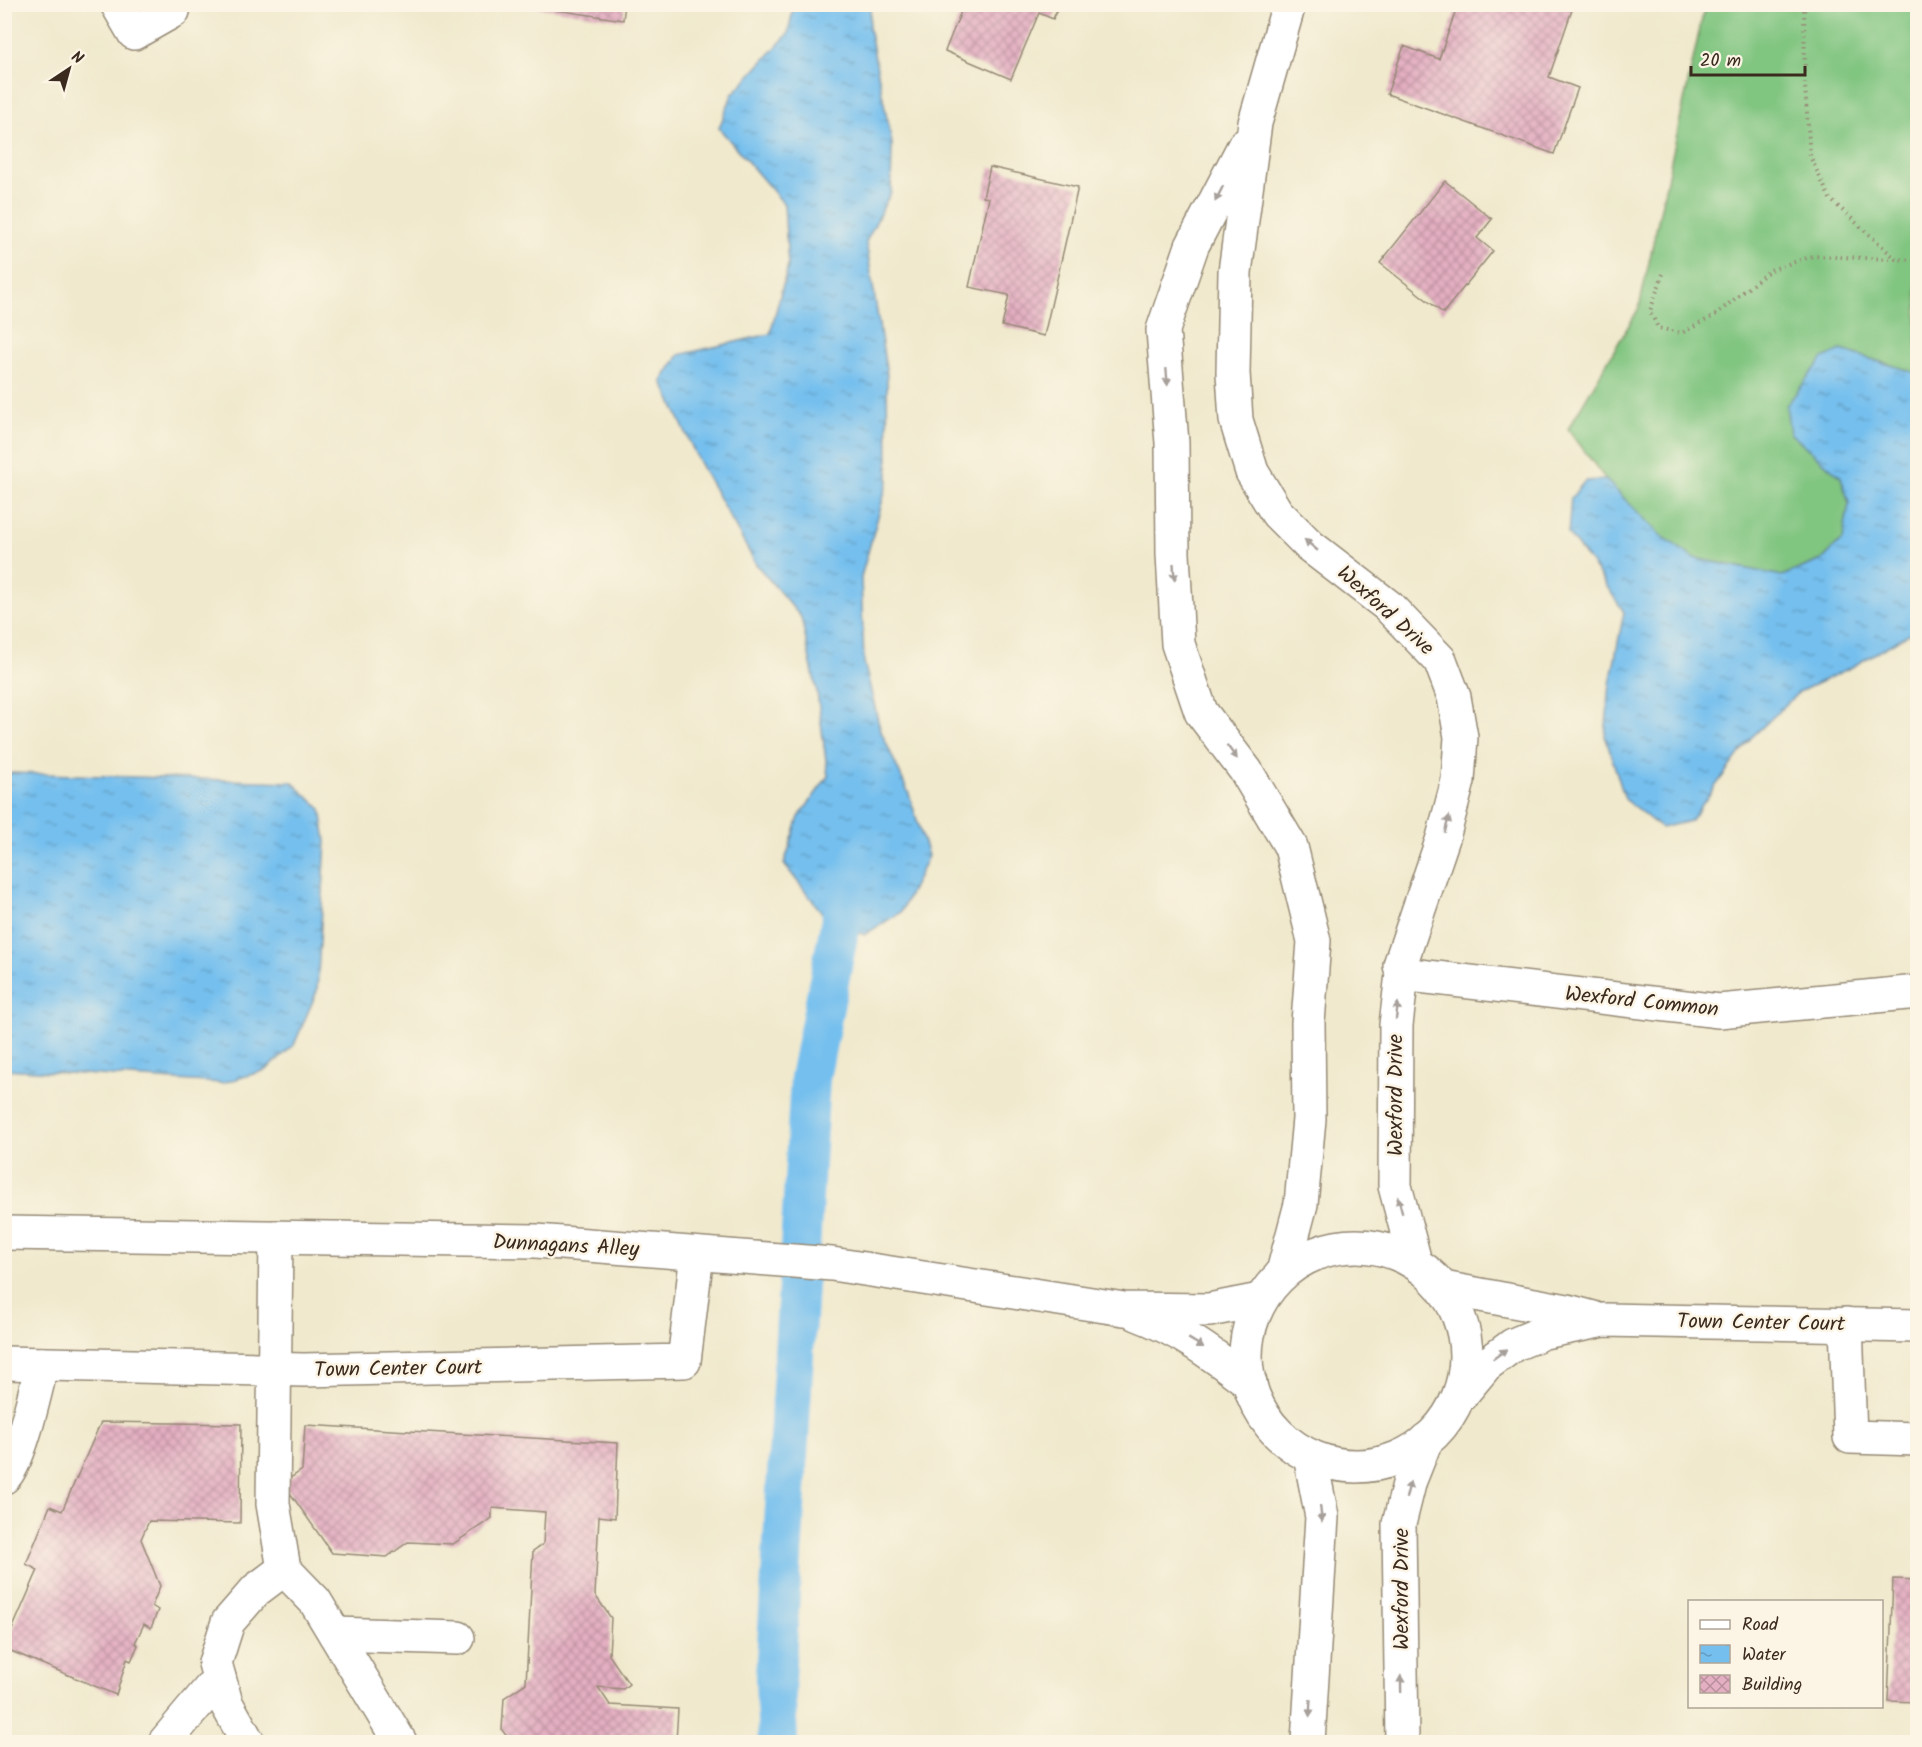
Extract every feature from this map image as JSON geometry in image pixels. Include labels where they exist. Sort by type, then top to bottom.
[{"type":"street","points":[[117,4],[134,33],[173,11],[175,4]]},
{"type":"street","name":"Wexford Drive","points":[[1289,4],[1255,123],[1234,272],[1233,373],[1236,420],[1252,472],[1277,513],[1311,546],[1388,606],[1440,660],[1454,697],[1461,737],[1458,782],[1443,838],[1400,965],[1402,974],[1396,1025],[1395,1186],[1415,1262]]},
{"type":"street","name":"Wexford Drive","points":[[1255,123],[1192,246],[1162,330],[1172,443],[1173,554],[1178,644],[1201,712],[1246,771],[1291,847],[1314,941],[1308,1023],[1309,1119],[1301,1204],[1284,1272]]},
{"type":"street","name":"Wexford Common","points":[[1402,974],[1719,1011],[1917,992]]},
{"type":"street","name":"Dunnagans Alley","points":[[4,1233],[536,1241],[832,1264],[1124,1309]]},
{"type":"street","points":[[276,1237],[273,1504],[284,1569],[315,1601],[400,1743]]},
{"type":"street","name":"Wexford Drive","points":[[1347,1246],[1382,1248],[1415,1262],[1443,1288],[1462,1321],[1467,1359],[1460,1396],[1440,1429],[1411,1453],[1378,1464],[1343,1466],[1310,1456],[1280,1436],[1257,1406],[1246,1371],[1247,1334],[1260,1300],[1284,1272],[1314,1253],[1347,1246]]},
{"type":"street","name":"Town Center Court","points":[[4,1363],[274,1369],[684,1361],[697,1254]]},
{"type":"street","points":[[1443,1288],[1604,1320]]},
{"type":"street","points":[[1124,1309],[1209,1310],[1260,1300]]},
{"type":"street","points":[[1124,1309],[1162,1323],[1202,1346],[1250,1383]]},
{"type":"street","points":[[1460,1396],[1486,1365],[1513,1345],[1544,1332],[1604,1320]]},
{"type":"street","name":"Town Center Court","points":[[1604,1320],[1917,1326]]},
{"type":"street","points":[[1846,1324],[1850,1437],[1917,1439]]},
{"type":"street","points":[[4,1477],[8,1474],[18,1450],[42,1364]]},
{"type":"street","name":"Wexford Drive","points":[[1402,1743],[1399,1524],[1410,1480],[1426,1440]]},
{"type":"street","points":[[1308,1743],[1322,1517],[1310,1456]]},
{"type":"street","points":[[248,1743],[226,1703],[215,1664],[228,1622],[256,1590],[284,1569]]},
{"type":"street","points":[[335,1634],[458,1638]]},
{"type":"street","points":[[165,1743],[219,1678]]},
{"type":"path","points":[[1804,4],[1805,86],[1810,156],[1830,199],[1896,260]]},
{"type":"path","points":[[1663,274],[1650,311],[1658,328],[1682,333],[1714,316],[1770,270],[1813,256],[1917,260]]},
{"type":"green space","points":[[1705,5],[1917,5],[1917,373],[1841,350],[1790,433],[1841,477],[1849,503],[1843,539],[1822,560],[1782,576],[1694,558],[1659,534],[1606,480],[1568,429],[1639,308]]},
{"type":"water","points":[[794,5],[871,5],[869,28],[892,144],[891,192],[866,242],[887,375],[888,481],[861,577],[864,662],[880,729],[909,794],[928,856],[901,912],[864,935],[823,914],[784,864],[799,817],[828,776],[817,692],[801,617],[756,564],[699,462],[662,381],[679,355],[770,334],[788,266],[784,204],[719,128],[732,95],[788,34]]},
{"type":"water","points":[[1841,350],[1917,373],[1917,629],[1852,667],[1799,692],[1750,739],[1690,821],[1661,828],[1625,799],[1605,736],[1610,684],[1624,612],[1594,567],[1568,534],[1571,498],[1585,481],[1606,480],[1659,534],[1694,558],[1782,576],[1822,560],[1843,539],[1849,503],[1841,477],[1790,433],[1786,406],[1823,358]]},
{"type":"water","points":[[12,773],[292,782],[321,809],[326,841],[317,991],[294,1045],[266,1070],[223,1083],[5,1069],[4,776]]},
{"type":"building","points":[[515,4],[625,4],[623,20]]},
{"type":"building","points":[[964,4],[1059,4],[1053,19],[1039,13],[1011,79],[945,51]]},
{"type":"building","points":[[1458,4],[1574,4],[1549,77],[1578,88],[1554,154],[1387,94],[1404,46],[1439,59]]},
{"type":"building","points":[[990,167],[1078,187],[1044,336],[1002,326],[1009,295],[969,287],[989,198],[983,197]]},
{"type":"building","points":[[1445,181],[1492,219],[1477,238],[1493,251],[1443,313],[1380,263]]},
{"type":"building","points":[[101,1422],[241,1424],[240,1523],[149,1521],[141,1539],[160,1586],[152,1606],[158,1610],[151,1628],[144,1624],[135,1643],[138,1645],[131,1661],[127,1659],[116,1695],[4,1648],[38,1570],[26,1564],[50,1506],[62,1511]]},
{"type":"building","points":[[305,1425],[618,1443],[615,1518],[599,1516],[595,1595],[611,1618],[609,1655],[629,1684],[623,1689],[598,1687],[610,1705],[678,1709],[676,1742],[511,1742],[502,1730],[504,1698],[526,1683],[533,1551],[543,1544],[545,1512],[492,1508],[492,1518],[453,1544],[408,1542],[387,1557],[332,1553],[283,1483],[302,1470]]},
{"type":"building","points":[[1893,1579],[1918,1580],[1918,1702],[1888,1701]]},
{"type":"waterway","points":[[778,1742],[775,1679],[810,1078],[851,869]]}]
